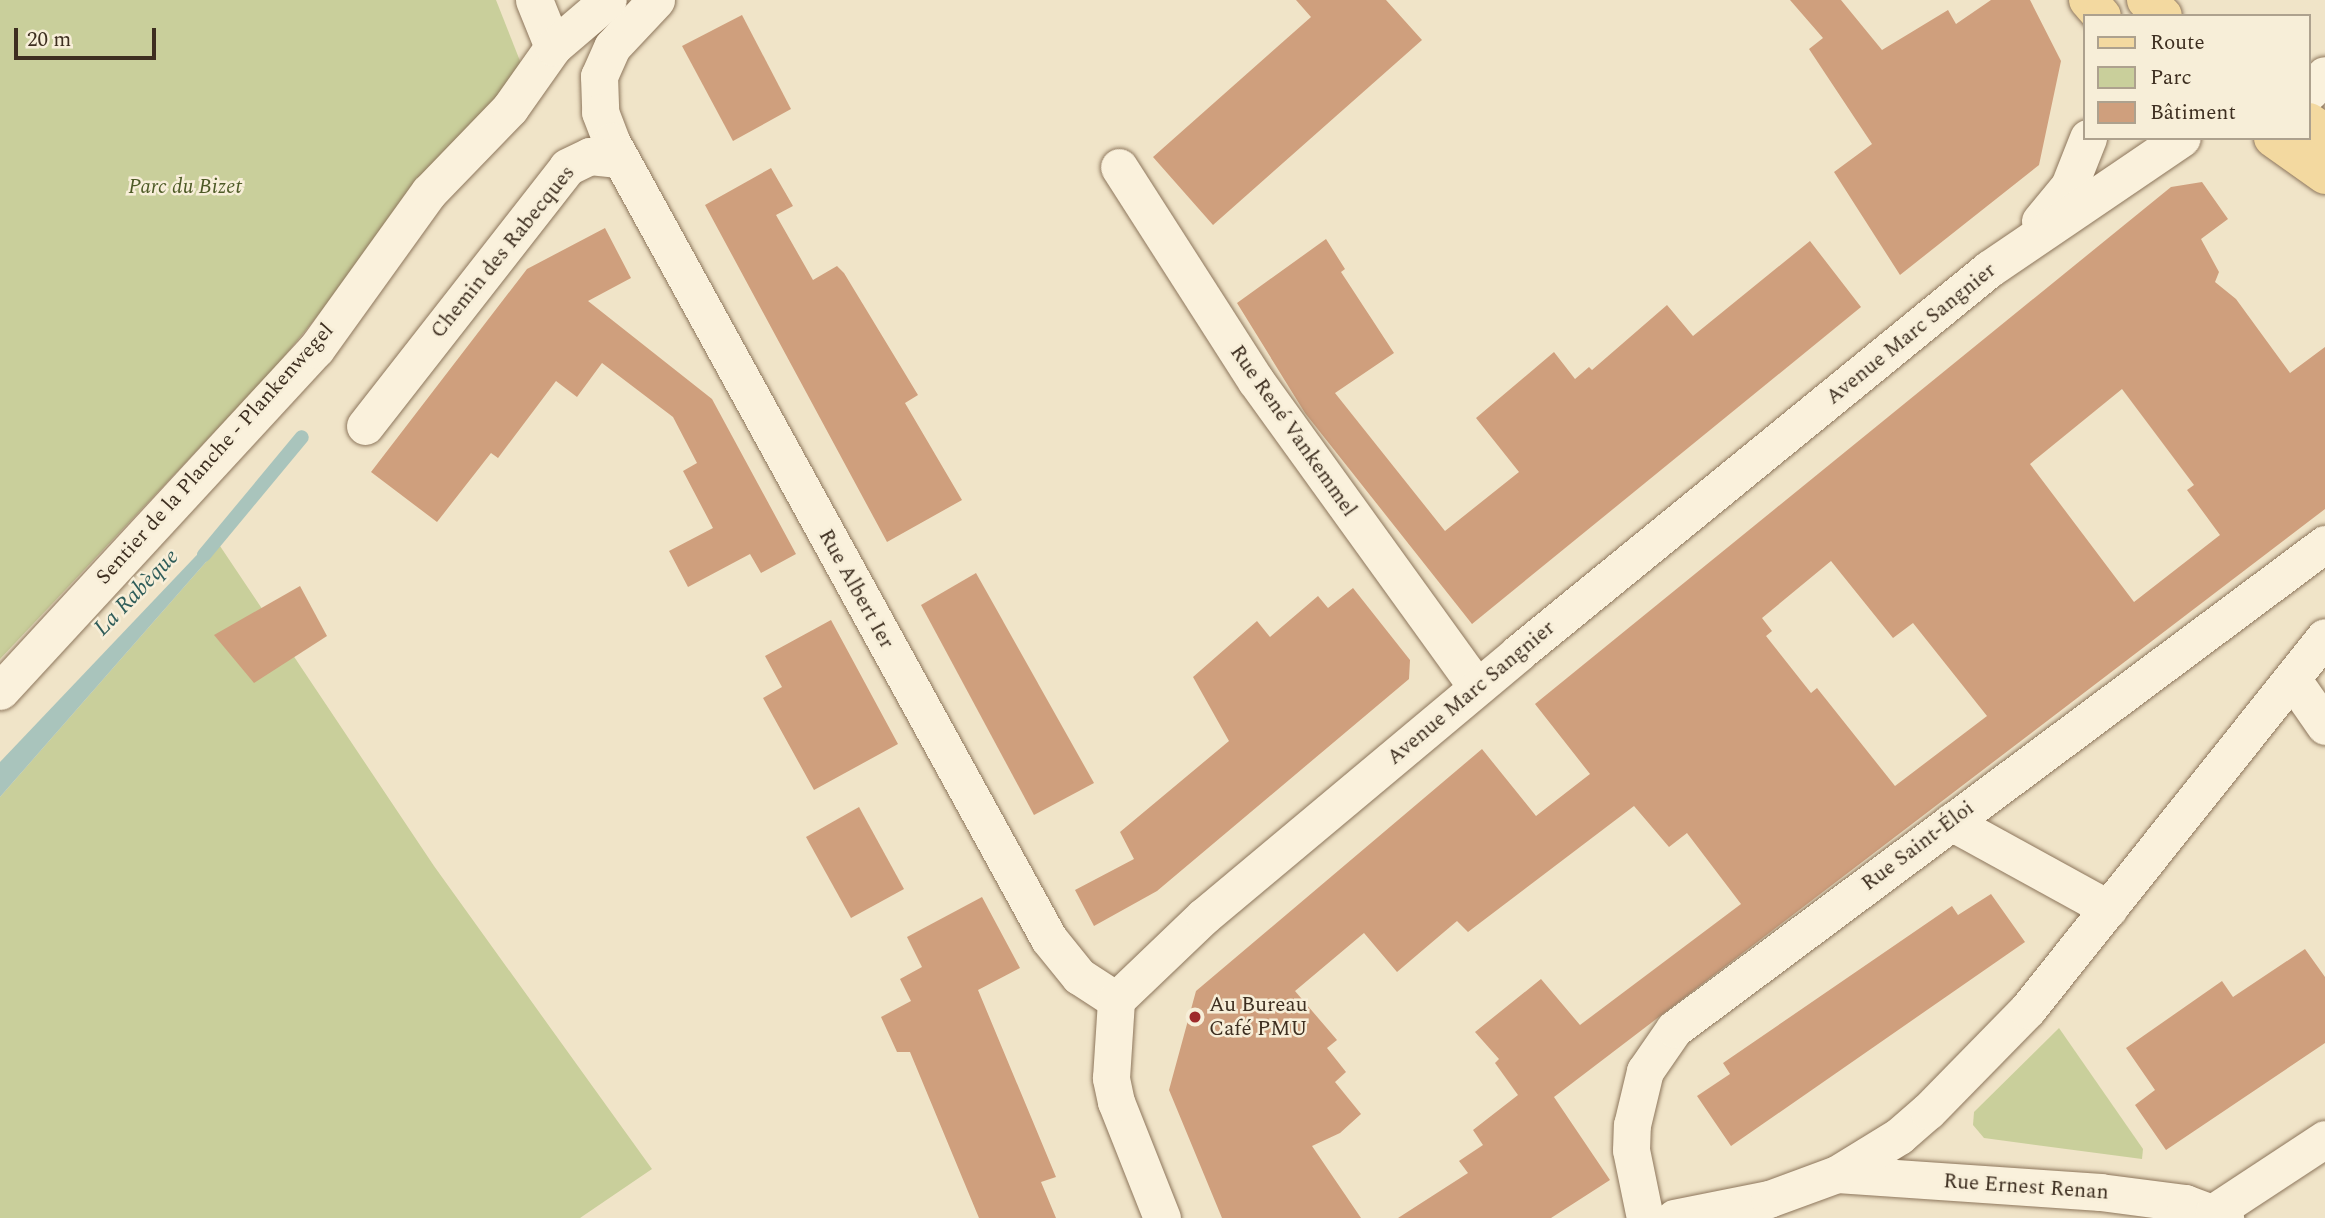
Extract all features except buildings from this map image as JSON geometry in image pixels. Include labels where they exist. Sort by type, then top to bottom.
[{"type":"main road","points":[[2088,0],[2100,14]]},
{"type":"main road","points":[[2146,0],[2160,14]]},
{"type":"main road","points":[[2276,140],[2325,175]]},
{"type":"street","points":[[534,0],[554,47]]},
{"type":"street","name":"Sentier de la Planche - Plankenwegel","points":[[0,691],[316,349],[429,192],[510,108],[554,47],[608,0]]},
{"type":"street","points":[[621,159],[600,112],[599,76],[612,47],[656,0]]},
{"type":"street","points":[[2311,90],[2325,75]]},
{"type":"street","name":"Avenue Marc Sangnier","points":[[2012,252],[2069,186],[2087,140]]},
{"type":"street","name":"Avenue Marc Sangnier","points":[[1116,1000],[1204,916],[1477,687],[2012,252],[2179,140]]},
{"type":"street","name":"Chemin des Rabecques","points":[[365,426],[567,167],[590,156],[621,159]]},
{"type":"street","name":"Rue Albert Ier","points":[[621,159],[1049,939],[1079,975],[1116,1000]]},
{"type":"street","name":"Rue René Vankemmel","points":[[1119,167],[1256,381],[1477,687]]},
{"type":"street","name":"Rue Saint-Éloi","points":[[1645,1218],[1631,1150],[1632,1125],[1645,1070],[1658,1047],[1674,1029],[2325,544]]},
{"type":"street","points":[[1674,1218],[1769,1199],[1837,1174],[1899,1136],[1962,1080],[2027,1010],[2325,637]]},
{"type":"street","points":[[2293,680],[2325,726]]},
{"type":"street","points":[[1951,822],[2109,909]]},
{"type":"street","points":[[1116,1000],[1114,1090],[1162,1218]]},
{"type":"street","name":"Rue Ernest Renan","points":[[1837,1174],[2100,1192],[2185,1203],[2220,1215],[2325,1139]]},
{"type":"green space","name":"Parc du Bizet","points":[[0,0],[496,0],[522,66],[274,369],[0,659]]},
{"type":"green space","points":[[220,546],[434,866],[652,1169],[580,1218],[0,1218],[0,797]]},
{"type":"green space","points":[[2059,1028],[2143,1149],[2142,1159],[1984,1138],[1973,1125],[1974,1112]]},
{"type":"water","points":[[212,539],[220,546],[0,797],[0,762]]},
{"type":"waterway","name":"La Rabèque","points":[[204,555],[302,437]]},
{"type":"place","name":"Au Bureau Café PMU","points":[[1195,1017]]}]
